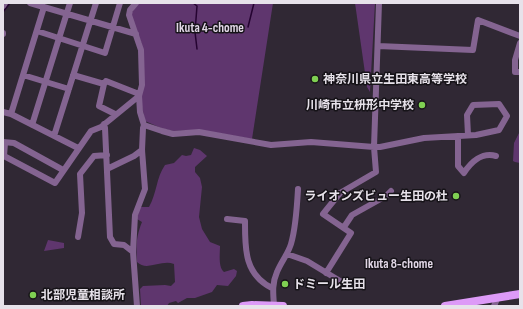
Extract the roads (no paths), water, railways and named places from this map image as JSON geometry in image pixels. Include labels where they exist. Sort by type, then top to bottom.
[{"type":"main road","points":[[496,302],[520,294]]},
{"type":"main road","points":[[445,306],[496,302],[520,298]]},
{"type":"main road","points":[[243,306],[283,306]]},
{"type":"street","points":[[30,3],[48,6],[67,14],[136,34]]},
{"type":"street","points":[[32,125],[70,3]]},
{"type":"street","points":[[54,136],[96,3]]},
{"type":"street","points":[[37,32],[106,52],[120,3]]},
{"type":"street","points":[[136,3],[130,10],[129,15],[141,50],[142,85],[139,95],[140,112],[144,125],[142,150],[145,189],[135,215],[132,252],[137,306]]},
{"type":"street","points":[[326,273],[351,233],[323,214],[340,193],[376,172],[374,147],[380,3]]},
{"type":"street","points":[[11,114],[37,32],[48,6]]},
{"type":"street","points":[[378,46],[473,50],[478,20],[520,36]]},
{"type":"street","points":[[520,43],[515,60],[514,72],[520,72]]},
{"type":"street","points":[[23,75],[69,89]]},
{"type":"street","points":[[73,75],[104,84],[106,81],[139,95]]},
{"type":"street","points":[[104,84],[99,106],[115,114]]},
{"type":"street","points":[[63,170],[14,142],[4,143],[4,156],[55,183],[91,131],[104,124],[139,95]]},
{"type":"street","points":[[144,125],[162,132],[173,134],[199,132],[270,145],[311,142],[380,147],[424,138],[468,135],[499,130],[507,116],[499,104],[473,105],[467,115],[468,135]]},
{"type":"street","points":[[3,112],[11,114],[78,148]]},
{"type":"street","points":[[104,124],[110,237],[114,244],[124,245],[132,252]]},
{"type":"street","points":[[458,136],[458,166],[464,173],[474,161],[489,155],[496,156]]},
{"type":"street","points":[[107,169],[134,156],[142,150]]},
{"type":"street","points":[[78,237],[82,213],[80,174],[94,156],[106,155]]},
{"type":"street","points":[[274,305],[272,288],[277,272],[287,254],[294,232],[298,189]]},
{"type":"street","points":[[344,227],[352,215],[386,196],[391,191]]},
{"type":"street","points":[[227,219],[245,220],[246,253],[256,277],[272,288]]},
{"type":"street","points":[[287,254],[307,261],[350,287]]},
{"type":"waterway","points":[[3,12],[10,3]]},
{"type":"waterway","points":[[193,3],[197,6],[195,32],[197,49]]},
{"type":"waterway","points":[[248,27],[254,3]]},
{"type":"place","name":"神奈川県立生田東高等学校","points":[[315,79]]},
{"type":"place","name":"川崎市立枡形中学校","points":[[422,105]]},
{"type":"place","name":"ライオンズビュー生田の杜","points":[[456,196]]},
{"type":"place","name":"ドミール生田","points":[[285,284]]},
{"type":"place","name":"北部児童相談所","points":[[33,295]]},
{"type":"district","name":"Ikuta 4-chome","points":[[210,28]]},
{"type":"district","name":"Ikuta 8-chome","points":[[399,264]]}]
